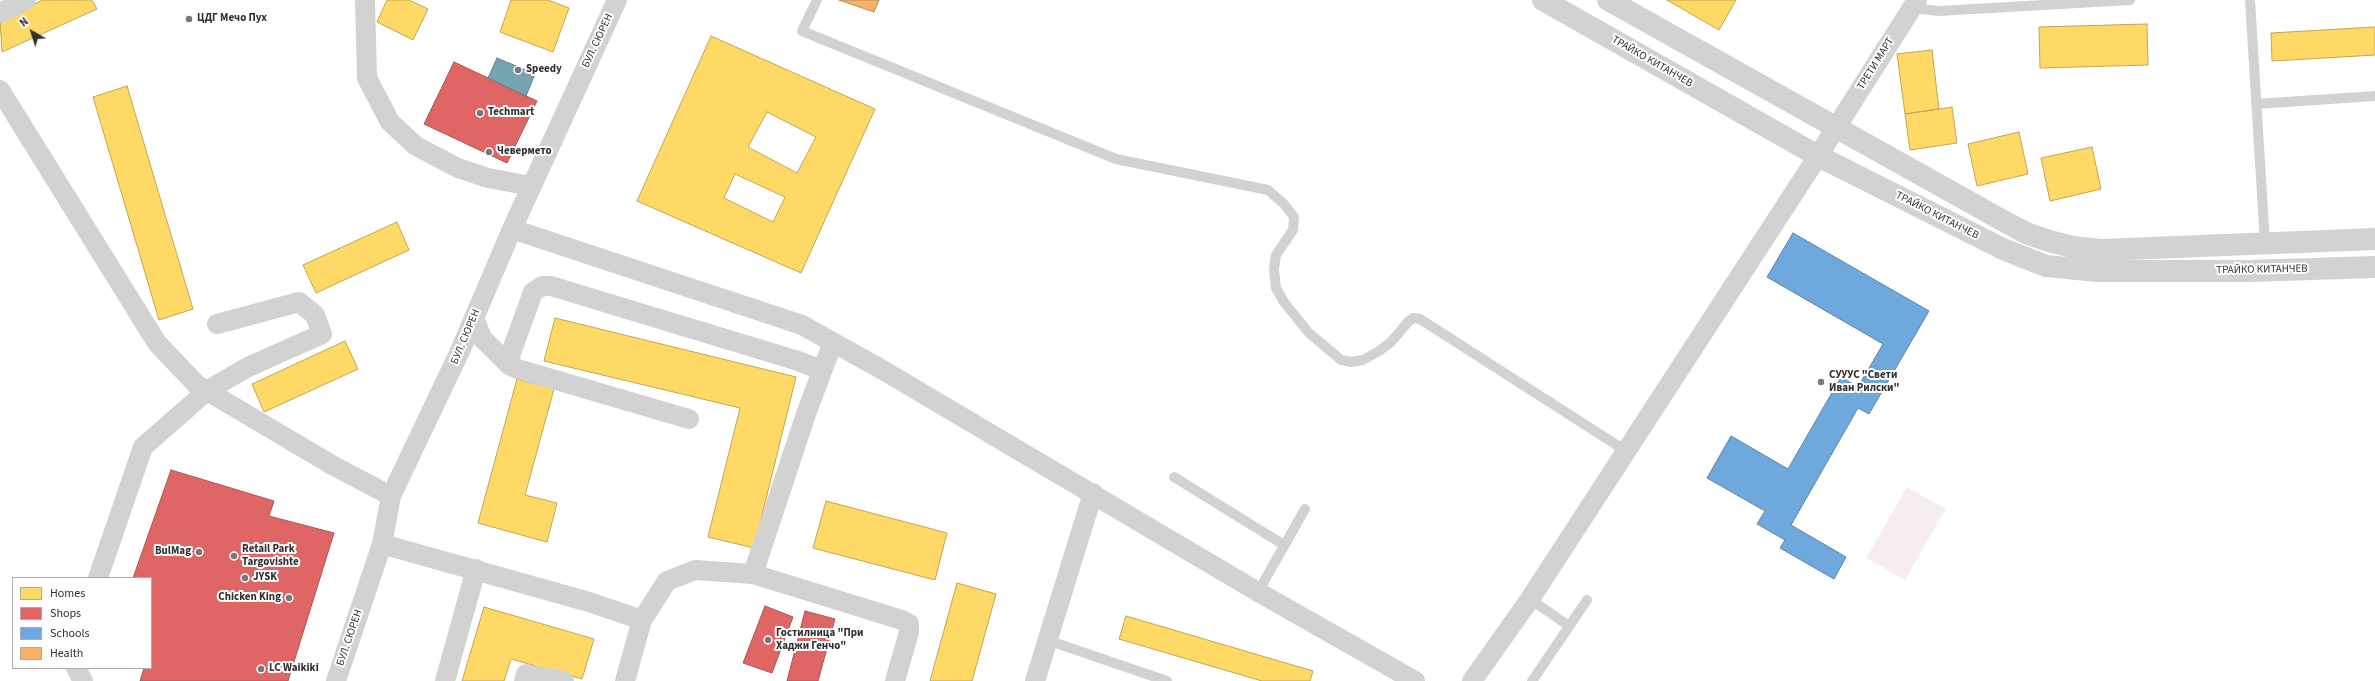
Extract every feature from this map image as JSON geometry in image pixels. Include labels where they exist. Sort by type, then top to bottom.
[{"type":"street","points":[[0,13],[26,0]]},
{"type":"street","points":[[365,0],[367,78],[390,122],[416,146],[458,168],[488,178],[531,186]]},
{"type":"street","name":"ТРАЙКО КИТАНЧЕВ","points":[[1543,0],[1818,156],[2003,249],[2046,266],[2097,271],[2249,271],[2375,267]]},
{"type":"street","points":[[1608,0],[1836,129],[2013,226],[2049,242],[2073,247],[2101,250],[2375,239]]},
{"type":"street","name":"БУЛ. СЮРЕН","points":[[336,681],[382,544],[391,496],[460,351],[612,1]]},
{"type":"street","name":"ТРЕТИ МАРТ","points":[[1472,681],[1530,599],[1836,129],[1914,4]]},
{"type":"street","points":[[0,90],[157,343],[197,385],[208,390],[332,465],[391,496]]},
{"type":"street","points":[[512,229],[802,325],[1092,493],[1258,592],[1415,681]]},
{"type":"street","points":[[509,365],[511,353],[533,292],[542,286],[551,286],[794,360],[822,370]]},
{"type":"street","points":[[98,577],[144,447],[208,390],[248,367],[322,334],[315,315],[299,302],[217,324]]},
{"type":"street","points":[[474,318],[482,338],[509,365],[533,375],[689,419]]},
{"type":"street","points":[[753,574],[822,370],[833,342]]},
{"type":"street","points":[[1035,681],[1092,493]]},
{"type":"street","points":[[382,544],[476,569],[589,602],[642,620]]},
{"type":"street","points":[[445,681],[476,569]]},
{"type":"street","points":[[625,681],[642,620],[667,581],[695,570],[753,574],[902,620],[909,624],[909,632],[895,681]]},
{"type":"street","points":[[77,669],[83,681]]},
{"type":"street","points":[[524,681],[526,674],[564,681]]},
{"type":"lane","points":[[817,0],[802,31],[1116,159],[1268,190],[1284,204],[1294,217],[1293,230],[1276,255],[1274,269],[1276,288],[1284,302],[1308,332],[1341,360],[1351,362],[1363,360],[1380,351],[1413,318],[1420,319],[1626,451]]},
{"type":"lane","points":[[1914,4],[1939,11],[2130,0]]},
{"type":"lane","points":[[2250,0],[2265,243]]},
{"type":"lane","points":[[2256,104],[2375,96]]},
{"type":"lane","points":[[1174,477],[1284,545]]},
{"type":"lane","points":[[1258,592],[1305,509]]},
{"type":"lane","points":[[1530,599],[1569,626]]},
{"type":"lane","points":[[1532,681],[1587,600]]},
{"type":"lane","points":[[1047,640],[1167,681]]},
{"type":"shaded area","points":[[1907,487],[1946,509],[1905,580],[1866,558]]},
{"type":"building: Homes","points":[[43,0],[92,0],[97,9],[2,52],[0,19]]},
{"type":"building: Homes","points":[[387,0],[409,0],[428,9],[413,40],[377,22]]},
{"type":"building: Homes","points":[[511,0],[548,0],[569,8],[553,52],[500,32]]},
{"type":"building: Homes","points":[[1667,0],[1736,0],[1719,30]]},
{"type":"building: Homes","points":[[2147,24],[2148,65],[2040,68],[2039,27]]},
{"type":"building: Homes","points":[[2375,27],[2375,55],[2272,61],[2271,33]]},
{"type":"building: Homes","points":[[711,36],[875,109],[801,273],[637,201]],"holes":[[[767,112],[816,137],[797,173],[748,147]],[[735,174],[785,197],[773,222],[724,198]]]},
{"type":"building: Homes","points":[[1932,50],[1939,109],[1905,114],[1897,54]]},
{"type":"building: Homes","points":[[127,86],[193,309],[159,320],[93,97]]},
{"type":"building: Homes","points":[[1952,107],[1957,143],[1910,150],[1905,114]]},
{"type":"building: Homes","points":[[2019,132],[2028,174],[1977,186],[1968,144]]},
{"type":"building: Homes","points":[[2092,147],[2101,189],[2050,201],[2041,158]]},
{"type":"building: Homes","points":[[397,222],[409,250],[316,293],[303,265]]},
{"type":"building: Homes","points":[[555,318],[796,377],[754,548],[708,537],[740,408],[544,361]]},
{"type":"building: Homes","points":[[345,341],[358,369],[264,412],[252,384]]},
{"type":"building: Homes","points":[[517,379],[554,389],[525,495],[557,503],[547,542],[478,523]]},
{"type":"building: Homes","points":[[826,501],[947,533],[935,580],[813,548]]},
{"type":"building: Homes","points":[[957,583],[996,594],[972,681],[930,681]]},
{"type":"building: Homes","points":[[484,607],[594,639],[582,679],[511,659],[504,681],[462,681]]},
{"type":"building: Homes","points":[[1126,616],[1313,671],[1310,681],[1262,681],[1119,639]]},
{"type":"building: Shops","name":"Techmart","points":[[454,62],[537,101],[507,163],[424,124]]},
{"type":"building: Shops","name":"Retail Park Targovishte","points":[[171,470],[274,501],[269,516],[334,533],[288,681],[140,681],[144,669],[152,669],[152,577],[133,577]]},
{"type":"building: Shops","name":"Гостилница \"При Хаджи Генчо\"","points":[[765,606],[793,617],[772,673],[743,663]]},
{"type":"building: Shops","points":[[805,611],[835,619],[818,681],[787,681]]},
{"type":"building: Schools","points":[[1793,233],[1929,311],[1869,414],[1858,408],[1791,525],[1846,557],[1834,579],[1780,548],[1785,540],[1757,524],[1765,511],[1707,478],[1731,436],[1788,469],[1841,377],[1858,387],[1883,344],[1767,277]]},
{"type":"building: Health","points":[[839,0],[879,0],[874,12]]},
{"type":"building: Public","points":[[497,58],[535,74],[526,96],[488,78]]},
{"type":"place","name":"ЦДГ Мечо Пух","points":[[189,19]]},
{"type":"place","name":"Speedy","points":[[518,70]]},
{"type":"place","name":"Techmart","points":[[480,113]]},
{"type":"place","name":"Чевермето","points":[[489,152]]},
{"type":"place","name":"СУУУС \"Свети Иван Рилски\"","points":[[1821,382]]},
{"type":"place","name":"BulMag","points":[[199,552]]},
{"type":"place","name":"Retail Park Targovishte","points":[[234,556]]},
{"type":"place","name":"JYSK","points":[[245,578]]},
{"type":"place","name":"Chicken King","points":[[289,598]]},
{"type":"place","name":"Гостилница \"При Хаджи Генчо\"","points":[[768,640]]},
{"type":"place","name":"LC Waikiki","points":[[261,669]]}]
